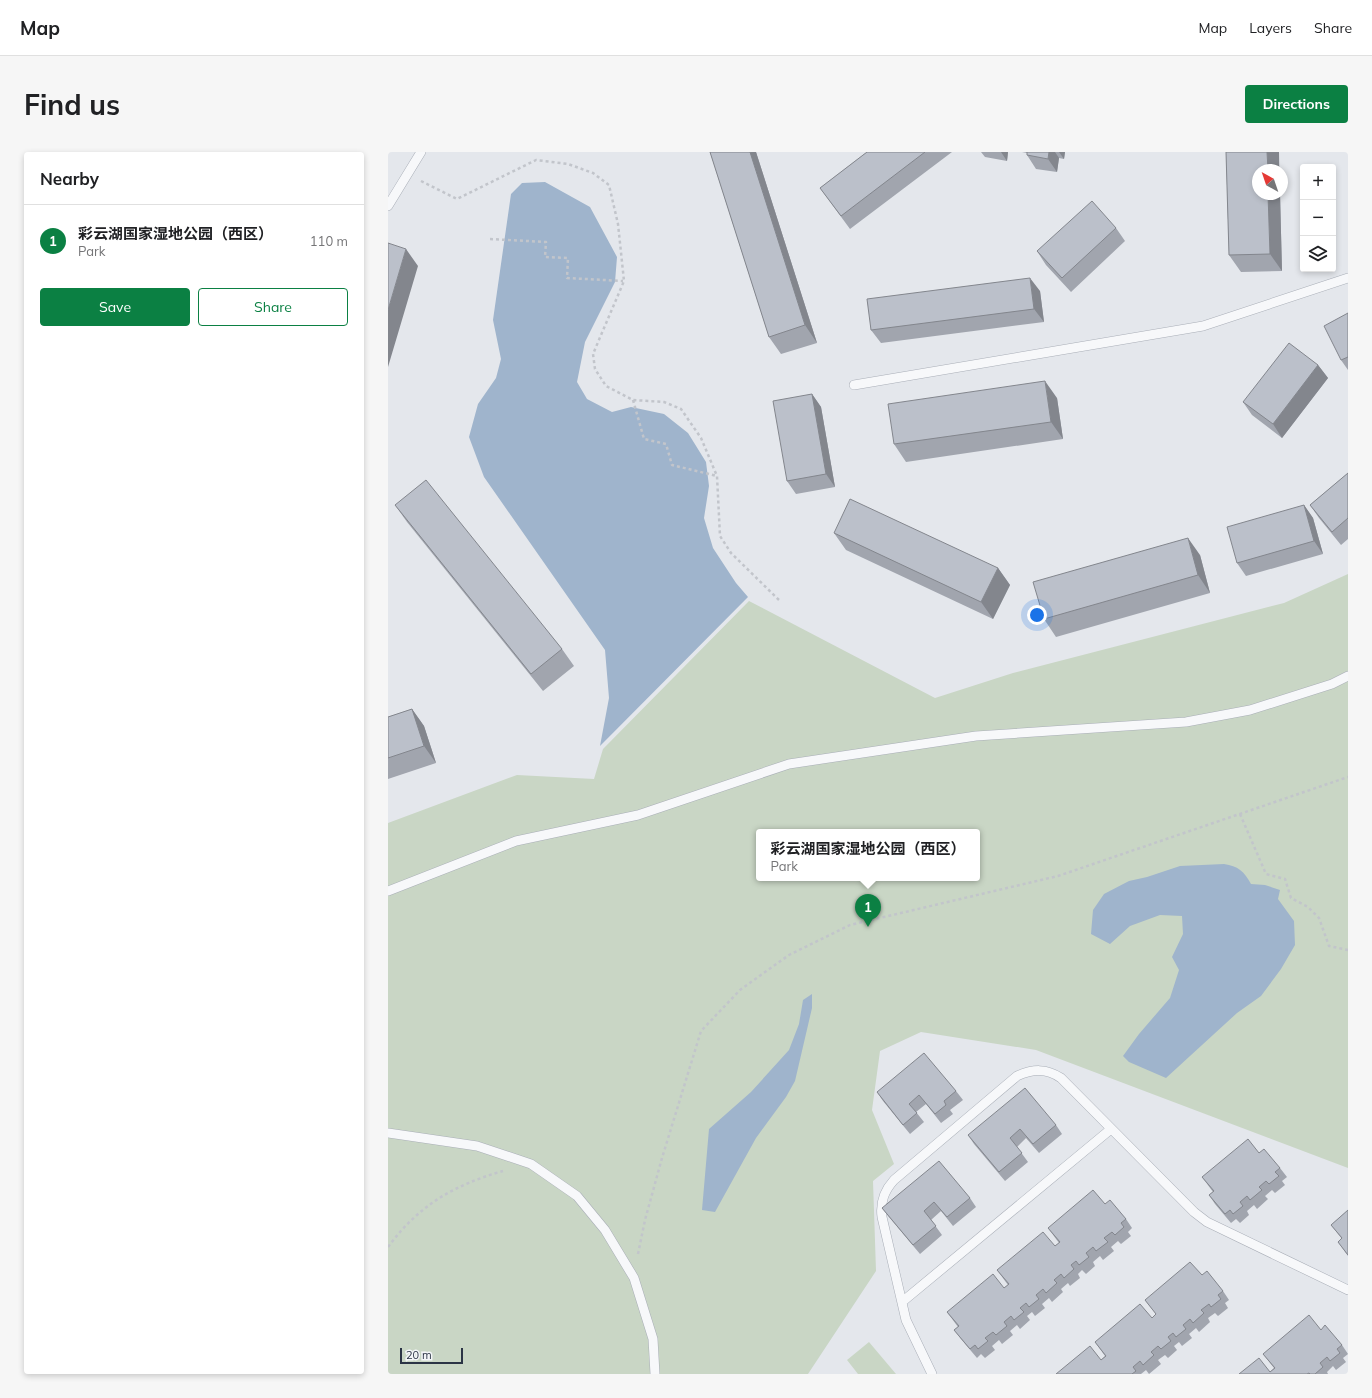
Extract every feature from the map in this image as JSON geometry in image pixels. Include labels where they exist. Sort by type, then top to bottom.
[{"type":"lane","points":[[388,206],[421,152]]},
{"type":"lane","points":[[854,385],[1203,326],[1348,278]]},
{"type":"lane","points":[[388,891],[516,841],[638,815],[790,764],[976,736],[1186,722],[1250,710],[1332,684],[1348,676]]},
{"type":"lane","points":[[932,1374],[906,1320],[882,1217],[881,1206],[887,1188],[1017,1076],[1037,1070],[1054,1073],[1194,1212],[1207,1222],[1348,1290]]},
{"type":"lane","points":[[902,1302],[1111,1129]]},
{"type":"lane","points":[[388,1133],[476,1146],[531,1164],[577,1196],[605,1230],[634,1278],[653,1339],[655,1374]]},
{"type":"path","points":[[408,174],[457,199],[536,160],[568,164],[593,173],[609,185],[618,224],[624,281],[594,354],[595,369],[606,386],[633,400],[664,402],[681,409],[701,438],[717,476],[720,536],[731,553],[781,602]]},
{"type":"path","points":[[490,239],[546,242],[545,257],[568,258],[567,278],[624,281]]},
{"type":"path","points":[[633,400],[644,439],[666,444],[672,465],[717,476]]},
{"type":"path","points":[[634,1278],[645,1220],[701,1031],[740,990],[789,955],[850,925],[1058,876],[1348,776]]},
{"type":"path","points":[[1240,814],[1266,874],[1285,879],[1291,898],[1308,907],[1319,918],[1329,946],[1348,950]]},
{"type":"path","points":[[388,1247],[403,1227],[435,1199],[478,1178],[531,1164]]},
{"type":"green space","points":[[1348,574],[1348,1168],[1036,1050],[921,1032],[880,1051],[872,1110],[894,1164],[873,1181],[876,1271],[808,1374],[388,1374],[388,823],[517,775],[594,779],[603,749],[749,601],[935,698],[1013,673],[1284,603]]},
{"type":"green space","points":[[869,1342],[896,1374],[858,1374],[847,1360]]},
{"type":"water","points":[[545,182],[590,207],[617,257],[615,282],[585,342],[577,382],[587,399],[612,412],[631,407],[664,414],[688,433],[706,462],[709,486],[704,518],[713,548],[736,583],[748,597],[600,746],[609,698],[605,650],[484,477],[469,437],[478,404],[496,378],[501,359],[493,320],[511,194],[522,183]]},
{"type":"water","points":[[1224,864],[1233,866],[1240,870],[1251,884],[1265,885],[1280,890],[1278,899],[1294,921],[1295,945],[1281,969],[1261,996],[1237,1013],[1166,1078],[1129,1062],[1123,1056],[1139,1034],[1170,998],[1179,970],[1172,957],[1183,934],[1182,916],[1160,915],[1130,926],[1110,944],[1091,934],[1093,910],[1104,894],[1129,881],[1147,877],[1180,866]]},
{"type":"water","points":[[812,994],[812,1008],[795,1081],[786,1097],[756,1138],[715,1212],[702,1210],[709,1129],[751,1092],[789,1050],[799,1024],[803,1000]]},
{"type":"building","points":[[710,152],[750,152],[805,325],[769,337]]},
{"type":"building","points":[[867,152],[925,152],[841,216],[820,188]]},
{"type":"building","points":[[1027,152],[1049,152],[1048,159],[1027,155]]},
{"type":"building","points":[[1226,152],[1267,152],[1268,164],[1252,164],[1252,200],[1268,200],[1270,254],[1229,255]]},
{"type":"building","points":[[1092,201],[1116,228],[1062,278],[1037,251]]},
{"type":"building","points":[[388,243],[406,249],[388,310]]},
{"type":"building","points":[[1030,278],[1034,309],[871,330],[867,299]]},
{"type":"building","points":[[1348,313],[1348,357],[1341,360],[1324,326]]},
{"type":"building","points":[[1289,343],[1318,365],[1273,424],[1243,402]]},
{"type":"building","points":[[1045,381],[1051,422],[894,444],[888,404]]},
{"type":"building","points":[[812,394],[826,474],[787,481],[773,401]]},
{"type":"building","points":[[1348,473],[1348,518],[1332,532],[1310,505]]},
{"type":"building","points":[[426,480],[562,649],[531,674],[395,505]]},
{"type":"building","points":[[850,499],[998,568],[981,602],[834,533]]},
{"type":"building","points":[[1304,505],[1314,541],[1237,563],[1227,527]]},
{"type":"building","points":[[1188,538],[1198,575],[1044,619],[1033,582]]},
{"type":"building","points":[[412,709],[424,746],[388,758],[388,717]]},
{"type":"building","points":[[924,1053],[956,1091],[944,1101],[946,1105],[935,1114],[919,1095],[909,1104],[917,1113],[903,1125],[877,1092]]},
{"type":"building","points":[[1025,1088],[1056,1125],[1033,1144],[1020,1129],[1010,1138],[1022,1153],[999,1172],[968,1135]]},
{"type":"building","points":[[1248,1139],[1259,1153],[1264,1149],[1280,1168],[1275,1172],[1279,1176],[1269,1184],[1266,1181],[1259,1187],[1262,1190],[1250,1200],[1247,1196],[1240,1202],[1243,1206],[1233,1214],[1230,1210],[1225,1214],[1209,1195],[1214,1191],[1202,1177]]},
{"type":"building","points":[[939,1161],[970,1198],[947,1217],[934,1202],[924,1211],[936,1226],[913,1245],[882,1208]]},
{"type":"building","points":[[1093,1190],[1105,1204],[1110,1200],[1126,1219],[1121,1223],[1124,1227],[1115,1235],[1112,1232],[1104,1238],[1108,1242],[1096,1251],[1093,1247],[1086,1253],[1089,1257],[1079,1265],[1076,1261],[1071,1265],[1074,1269],[1064,1278],[1061,1274],[1054,1280],[1057,1283],[1046,1293],[1043,1289],[1036,1295],[1039,1299],[1029,1307],[1026,1303],[1020,1308],[1024,1312],[1014,1320],[1011,1316],[1004,1322],[1007,1326],[996,1335],[993,1332],[985,1338],[988,1341],[978,1349],[975,1345],[970,1349],[954,1330],[959,1326],[947,1312],[993,1274],[1004,1288],[1009,1284],[997,1270],[1043,1232],[1055,1246],[1060,1242],[1048,1228]]},
{"type":"building","points":[[1348,1210],[1348,1255],[1338,1242],[1342,1238],[1331,1225]]},
{"type":"building","points":[[1190,1262],[1202,1275],[1207,1271],[1223,1291],[1218,1295],[1221,1299],[1211,1307],[1209,1304],[1201,1310],[1204,1313],[1193,1323],[1190,1319],[1183,1325],[1186,1329],[1176,1337],[1173,1333],[1168,1337],[1171,1341],[1161,1349],[1158,1346],[1151,1352],[1154,1355],[1143,1365],[1140,1361],[1133,1367],[1136,1371],[1132,1374],[1056,1374],[1090,1346],[1101,1360],[1106,1356],[1095,1342],[1140,1304],[1152,1318],[1156,1314],[1145,1300]]},
{"type":"building","points":[[1309,1315],[1321,1330],[1325,1325],[1342,1345],[1337,1349],[1340,1353],[1330,1361],[1327,1357],[1320,1363],[1323,1367],[1315,1374],[1239,1374],[1259,1358],[1270,1372],[1275,1368],[1263,1354]]},
{"type":"place","name":"彩云湖国家湿地公园（西区）","points":[[868,927]]}]
